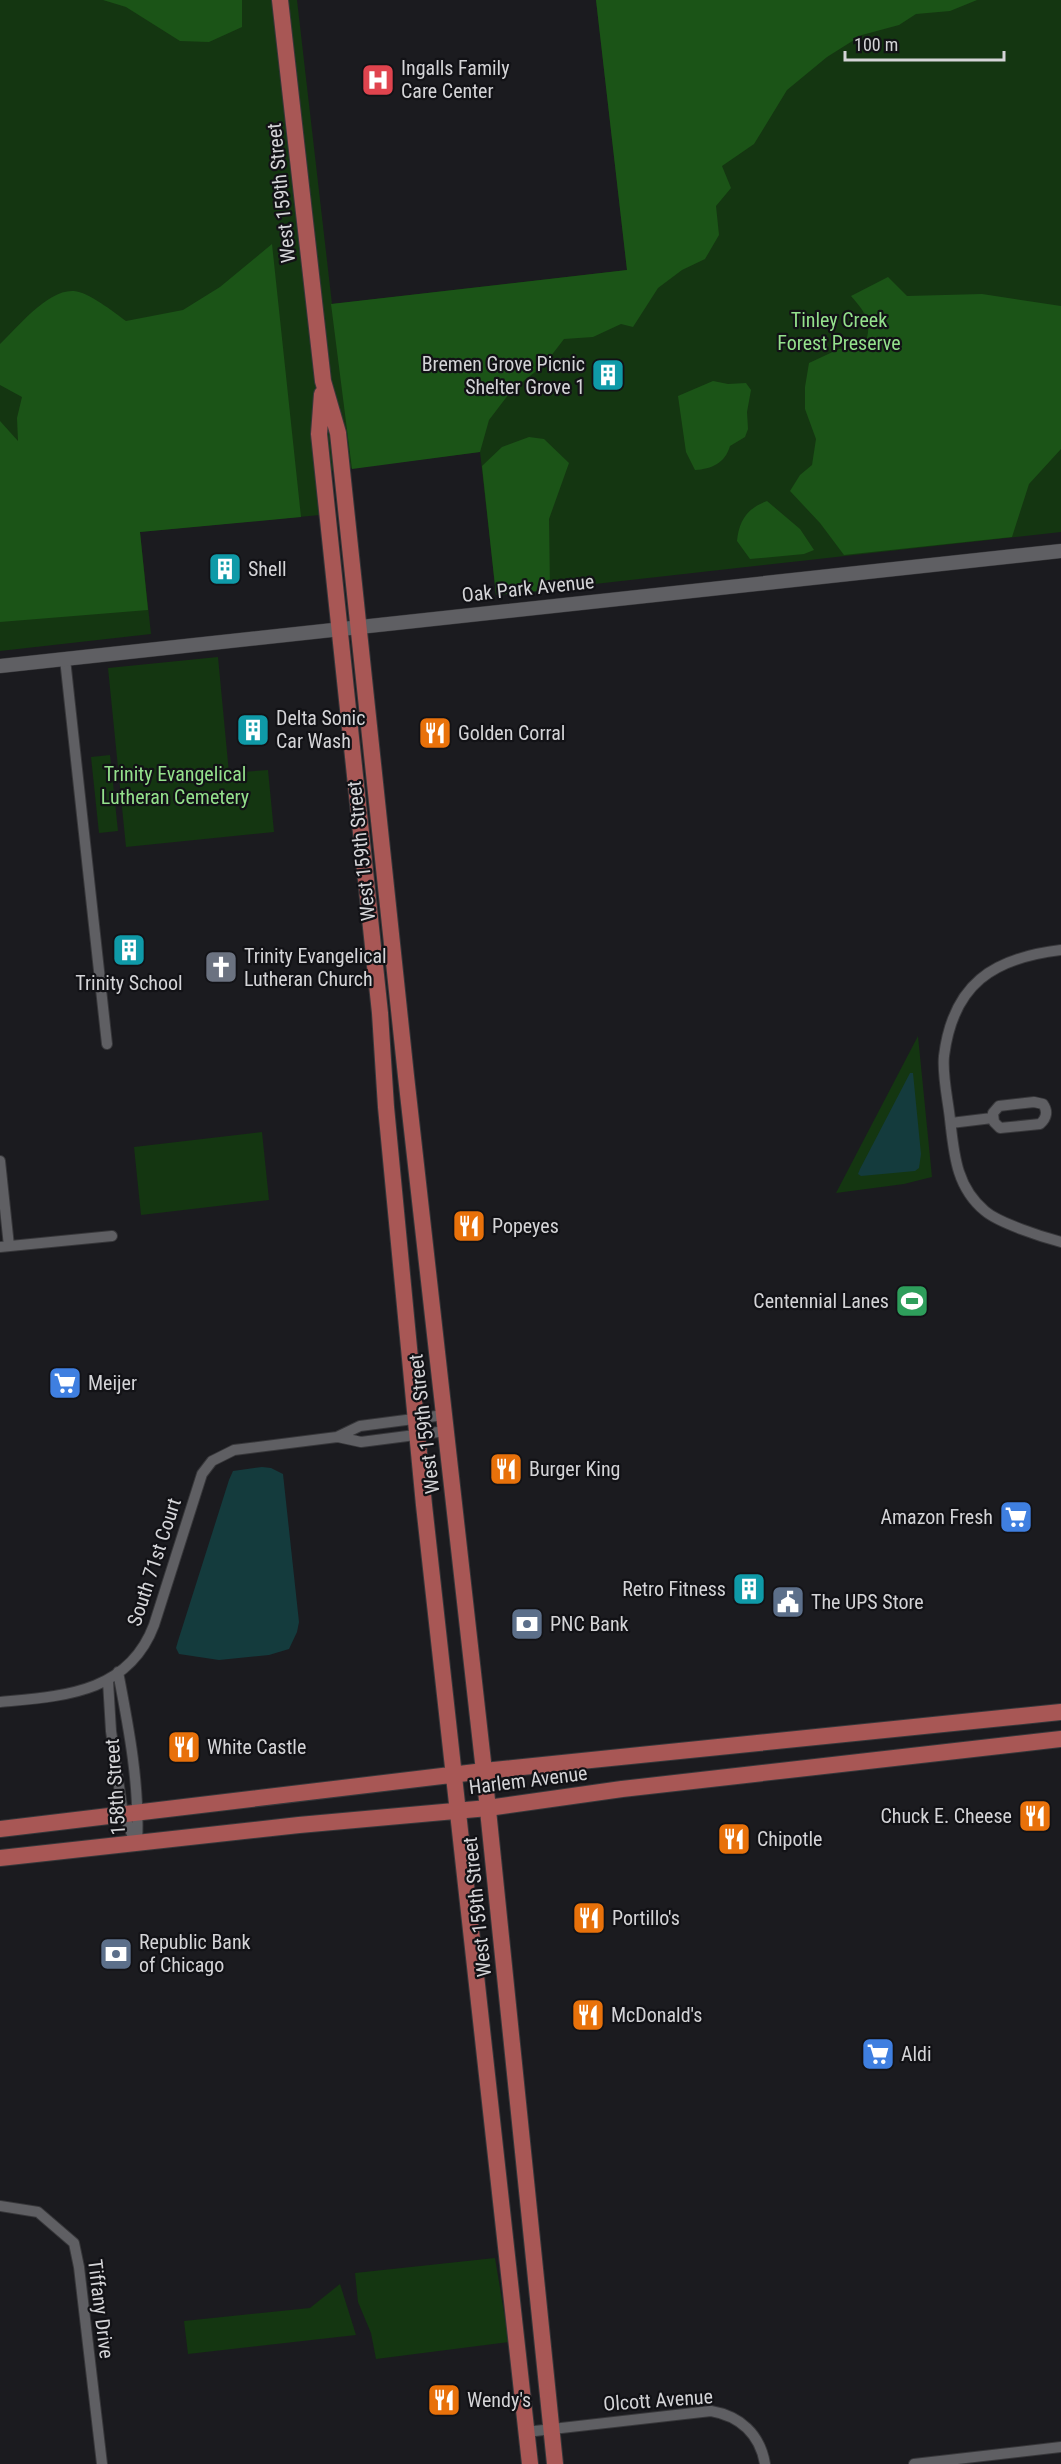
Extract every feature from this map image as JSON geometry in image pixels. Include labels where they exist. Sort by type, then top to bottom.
[{"type":"main road","name":"West 159th Street","points":[[280,0],[323,381],[338,433],[488,1808],[555,2464]]},
{"type":"main road","name":"West 159th Street","points":[[323,381],[319,434],[380,1013],[386,1104],[416,1426],[530,2464]]},
{"type":"main road","name":"Harlem Avenue","points":[[0,1829],[454,1774],[1061,1712]]},
{"type":"main road","name":"Harlem Avenue","points":[[0,1858],[299,1825],[488,1808],[622,1789],[1061,1739]]},
{"type":"street","name":"Oak Park Avenue","points":[[0,666],[1061,551]]},
{"type":"street","points":[[65,659],[107,1044]]},
{"type":"street","points":[[1061,950],[1009,960],[970,987],[952,1021],[944,1057],[956,1168],[960,1178],[986,1212],[1042,1237],[1061,1242]]},
{"type":"street","points":[[1034,1102],[1042,1104],[1047,1112],[1044,1121],[1036,1125],[1000,1128],[992,1118],[999,1106],[1034,1102]]},
{"type":"street","points":[[951,1123],[992,1118]]},
{"type":"street","points":[[0,1161],[5,1247],[112,1236]]},
{"type":"street","name":"South 71st Court","points":[[337,1437],[360,1426],[416,1426],[445,1423]]},
{"type":"street","name":"South 71st Court","points":[[0,1702],[86,1690],[108,1681],[147,1642],[198,1483],[212,1461],[225,1452],[245,1447],[337,1437],[361,1442],[416,1426],[445,1423]]},
{"type":"street","name":"158th Street","points":[[118,1672],[129,1729],[131,1813]]},
{"type":"street","name":"158th Street","points":[[108,1681],[111,1731],[137,1844]]},
{"type":"street","name":"Tiffany Drive","points":[[0,2206],[38,2212],[74,2243],[79,2267],[102,2464]]},
{"type":"street","name":"Olcott Avenue","points":[[526,2432],[702,2411],[721,2413],[737,2419],[751,2432],[759,2442],[765,2464]]},
{"type":"street","points":[[915,2464],[1061,2447]]},
{"type":"green space","name":"Tinley Creek Forest Preserve","points":[[0,0],[297,0],[332,304],[627,270],[596,0],[1061,0],[1061,532],[496,595],[480,452],[315,473],[320,515],[140,532],[151,634],[0,651]]},
{"type":"green space","points":[[103,0],[242,0],[242,27],[209,42],[180,41],[126,7]]},
{"type":"green space","points":[[596,0],[977,0],[950,11],[916,14],[899,25],[862,35],[827,57],[787,90],[754,144],[722,166],[731,188],[716,206],[719,235],[705,259],[682,270],[658,288],[633,327],[621,324],[593,337],[564,339],[544,365],[512,390],[489,420],[480,452],[352,469],[331,304],[627,270]]},
{"type":"green space","points":[[272,244],[301,517],[140,532],[148,610],[0,622],[0,421],[18,441],[17,418],[22,397],[0,385],[0,344],[34,310],[64,292],[80,292],[101,303],[126,321],[183,310],[220,287]]},
{"type":"green space","points":[[888,277],[907,296],[982,294],[1061,306],[1061,449],[1029,484],[1012,537],[844,555],[820,523],[790,491],[800,475],[812,465],[816,439],[805,409],[805,387],[809,363],[839,349],[864,347],[868,332],[867,320],[851,296]]},
{"type":"green space","points":[[713,381],[728,384],[746,383],[751,390],[747,412],[748,429],[745,437],[730,446],[721,461],[707,468],[695,470],[686,452],[678,396]]},
{"type":"green space","points":[[529,437],[544,439],[569,463],[549,519],[550,590],[496,595],[482,466],[502,447]]},
{"type":"green space","points":[[767,501],[800,529],[814,550],[804,554],[750,559],[737,541],[740,527],[749,511]]},
{"type":"green space","name":"Trinity Evangelical Lutheran Cemetery","points":[[218,657],[229,773],[268,770],[274,832],[126,847],[108,668]]},
{"type":"green space","points":[[110,755],[118,831],[99,833],[91,757]]},
{"type":"green space","points":[[918,1036],[932,1177],[904,1184],[836,1193]]},
{"type":"green space","points":[[262,1132],[269,1200],[141,1215],[134,1147]]},
{"type":"green space","points":[[495,2258],[509,2342],[376,2359],[371,2333],[358,2302],[355,2273]]},
{"type":"green space","points":[[340,2284],[356,2335],[188,2354],[184,2321],[310,2308]]},
{"type":"water","points":[[910,1073],[913,1073],[921,1154],[919,1168],[915,1171],[861,1176],[858,1174],[860,1169]]},
{"type":"water","points":[[271,1468],[283,1474],[299,1622],[297,1632],[289,1649],[269,1655],[219,1660],[179,1654],[176,1648],[178,1641],[229,1480],[233,1471]]},
{"type":"place","name":"Ingalls Family Care Center","points":[[378,80]]},
{"type":"place","name":"Bremen Grove Picnic Shelter Grove 1","points":[[608,375]]},
{"type":"place","name":"Shell","points":[[225,569]]},
{"type":"place","name":"Delta Sonic Car Wash","points":[[253,730]]},
{"type":"place","name":"Golden Corral","points":[[435,733]]},
{"type":"place","name":"Trinity School","points":[[129,950]]},
{"type":"place","name":"Trinity Evangelical Lutheran Church","points":[[221,967]]},
{"type":"place","name":"Popeyes","points":[[469,1226]]},
{"type":"place","name":"Centennial Lanes","points":[[912,1301]]},
{"type":"place","name":"Meijer","points":[[65,1383]]},
{"type":"place","name":"Burger King","points":[[506,1469]]},
{"type":"place","name":"Amazon Fresh","points":[[1016,1517]]},
{"type":"place","name":"Retro Fitness","points":[[749,1589]]},
{"type":"place","name":"The UPS Store","points":[[788,1602]]},
{"type":"place","name":"PNC Bank","points":[[527,1624]]},
{"type":"place","name":"White Castle","points":[[184,1747]]},
{"type":"place","name":"Chuck E. Cheese","points":[[1035,1816]]},
{"type":"place","name":"Chipotle","points":[[734,1839]]},
{"type":"place","name":"Portillo's","points":[[589,1918]]},
{"type":"place","name":"Republic Bank of Chicago","points":[[116,1954]]},
{"type":"place","name":"McDonald's","points":[[588,2015]]},
{"type":"place","name":"Aldi","points":[[878,2054]]},
{"type":"place","name":"Wendy's","points":[[444,2400]]}]
